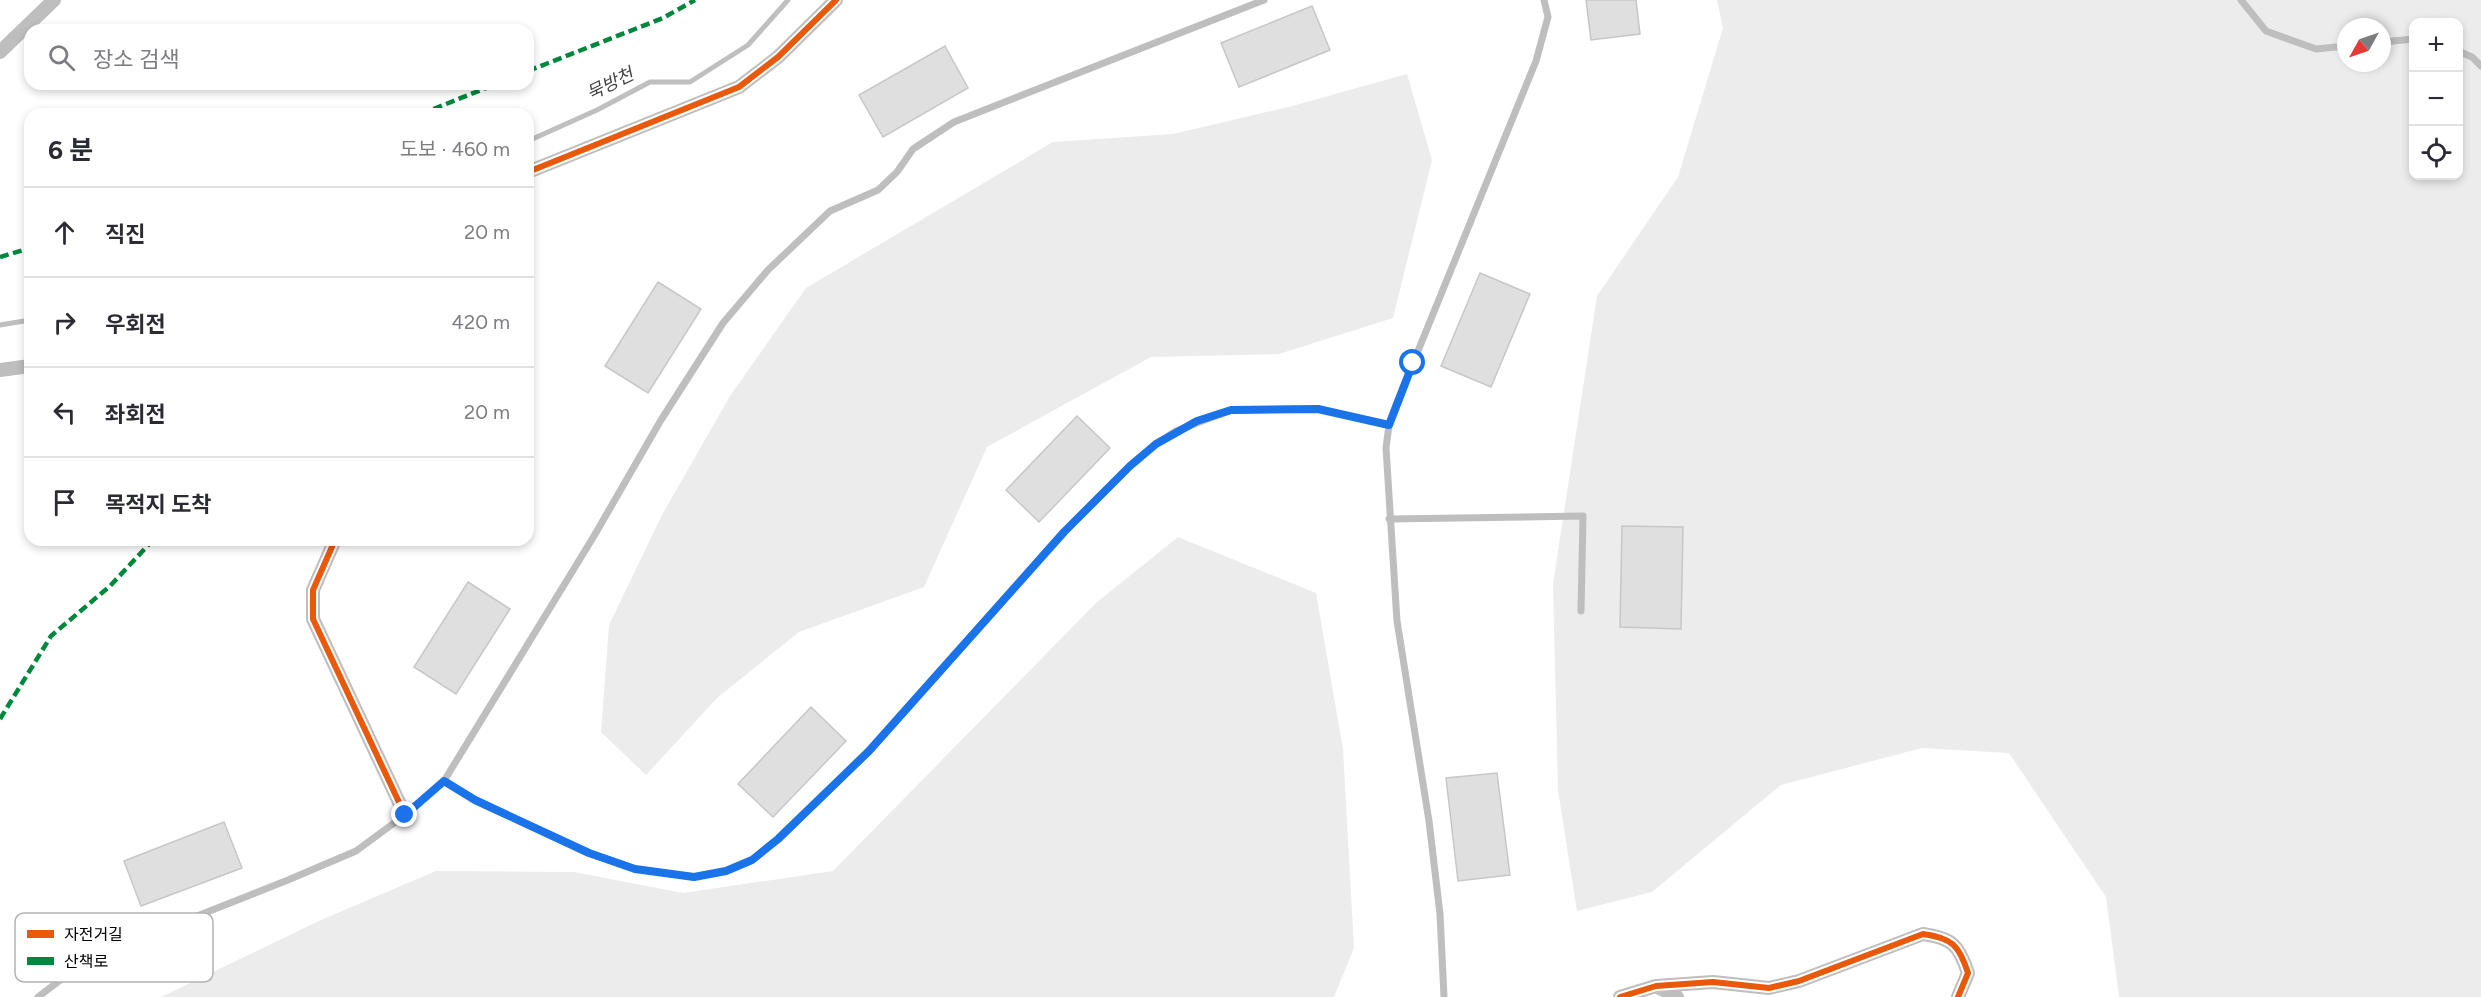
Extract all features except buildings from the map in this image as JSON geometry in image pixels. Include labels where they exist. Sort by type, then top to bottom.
[{"type":"street","points":[[29,24],[54,0]]},
{"type":"street","points":[[534,170],[739,87],[778,57],[836,0]]},
{"type":"street","points":[[0,52],[24,29]]},
{"type":"street","points":[[0,370],[24,367]]},
{"type":"street","points":[[332,546],[313,590],[313,619],[405,815]]},
{"type":"street","points":[[1620,997],[1656,986],[1713,982],[1768,988],[1799,981],[1923,934],[1943,937],[1961,953],[1968,973],[1958,997]]},
{"type":"street","points":[[1656,986],[1677,997]]},
{"type":"lane","points":[[204,913],[356,851],[405,815],[444,781],[661,420],[723,322],[806,231],[830,211],[878,190],[897,172],[913,149],[954,122],[1264,0]]},
{"type":"lane","points":[[1444,997],[1440,914],[1431,832],[1397,621],[1386,448],[1389,425],[1536,62],[1548,17],[1544,0]]},
{"type":"lane","points":[[2241,0],[2266,31],[2316,49],[2337,47]]},
{"type":"lane","points":[[2391,41],[2409,39]]},
{"type":"lane","points":[[2463,53],[2472,57],[2481,66]]},
{"type":"lane","points":[[444,781],[475,800],[589,853],[635,869],[694,877],[726,871],[752,860],[778,839],[869,751],[1064,532],[1130,466],[1156,444],[1186,426],[1231,410],[1318,409],[1389,425]]},
{"type":"lane","points":[[1389,519],[1582,516],[1581,611]]},
{"type":"lane","points":[[38,997],[58,982]]},
{"type":"shaded area","points":[[1717,0],[2481,0],[2481,997],[2119,997],[2106,897],[2009,753],[1922,748],[1781,785],[1652,892],[1577,911],[1558,790],[1553,584],[1597,296],[1678,177],[1723,28]]},
{"type":"shaded area","points":[[1407,74],[1432,160],[1393,318],[1279,354],[1151,357],[987,447],[924,587],[799,632],[717,698],[646,775],[601,732],[609,625],[662,515],[730,396],[806,288],[1053,142],[1173,134],[1292,106]]},
{"type":"shaded area","points":[[1178,537],[1316,593],[1343,749],[1354,948],[1334,997],[161,997],[192,982],[213,982],[213,972],[321,920],[436,871],[574,872],[683,893],[833,871],[1096,603]]},
{"type":"waterway","name":"묵방천","points":[[534,138],[597,110],[650,82],[690,82],[748,45],[788,0]]},
{"type":"waterway","name":"묵방천","points":[[0,325],[24,321]]},
{"type":"marked path","points":[[534,69],[663,18],[695,0]]},
{"type":"marked path","points":[[436,108],[481,90]]},
{"type":"marked path","points":[[0,257],[24,250]]},
{"type":"marked path","points":[[0,719],[51,636],[110,586],[147,546]]},
{"type":"cycle path","points":[[534,170],[739,87],[778,57],[836,0]]},
{"type":"cycle path","points":[[332,546],[313,590],[313,619],[405,815]]},
{"type":"cycle path","points":[[1620,997],[1656,986],[1713,982],[1769,988],[1799,981],[1923,934],[1948,941],[1953,944],[1961,956],[1968,973],[1958,997]]},
{"type":"route","points":[[405,815],[444,781],[475,800],[589,853],[635,869],[694,877],[726,871],[752,860],[778,839],[869,751],[1064,532],[1130,466],[1156,444],[1197,421],[1231,410],[1318,409],[1389,425],[1413,363]]}]
